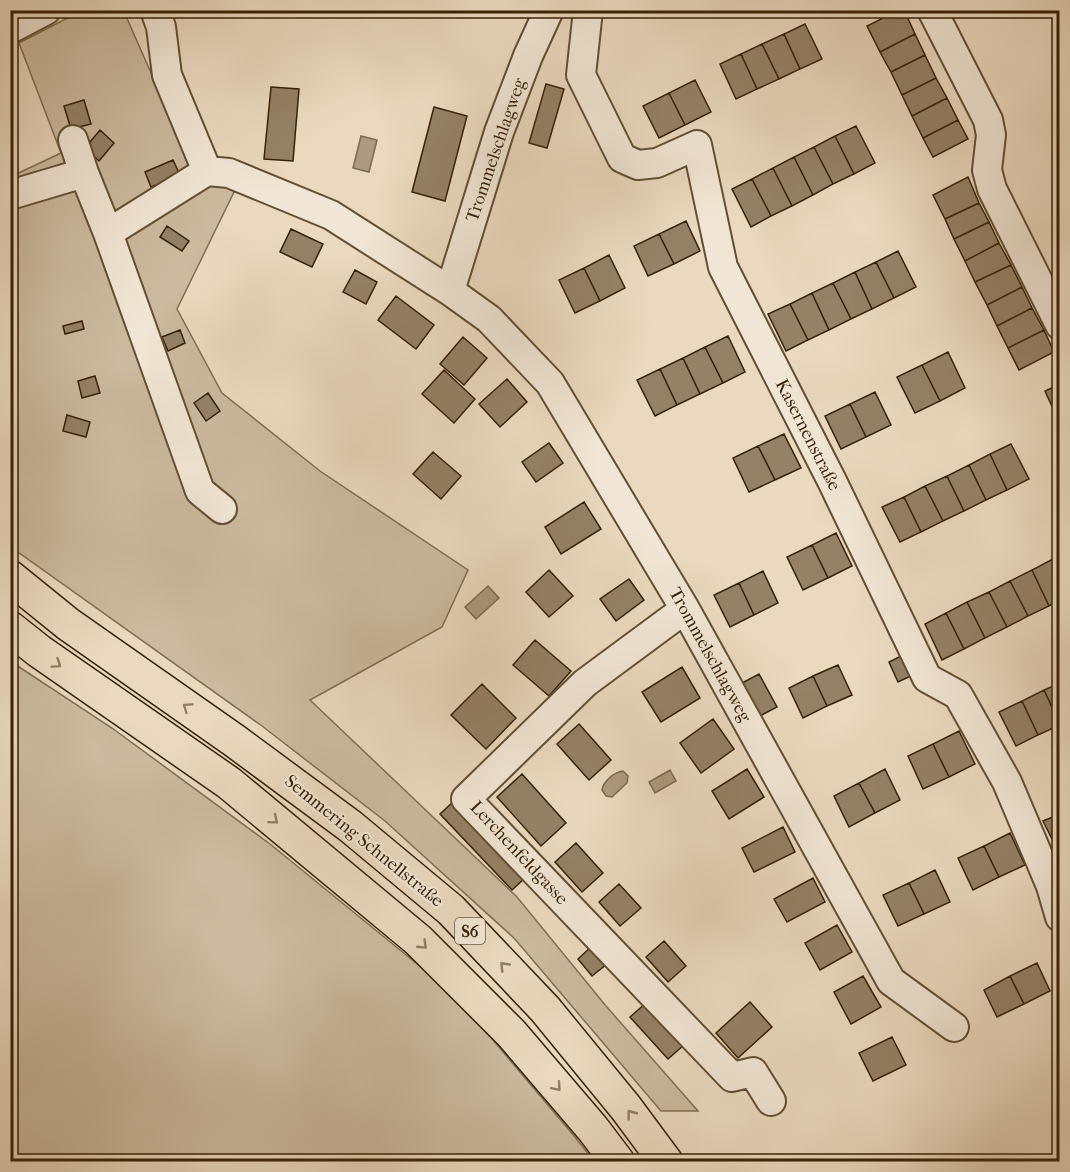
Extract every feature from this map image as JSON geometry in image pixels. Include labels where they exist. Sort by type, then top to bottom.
[{"type":"highway","name":"Semmering Schnellstraße","points":[[10,577],[68,624],[235,741],[350,826],[451,910],[545,1009],[666,1161]]},
{"type":"highway","name":"S6","points":[[10,628],[39,651],[229,783],[418,940],[511,1033],[618,1161]]},
{"type":"street","points":[[10,29],[46,10]]},
{"type":"street","points":[[108,233],[207,171],[167,75],[161,27],[155,10]]},
{"type":"street","name":"Trommelschlagweg","points":[[450,291],[499,132],[528,56],[549,10]]},
{"type":"street","name":"Kasernenstraße","points":[[588,10],[581,75],[622,158],[638,165],[657,163],[697,145],[723,267],[927,678],[958,695],[1007,782],[1051,886],[1059,917]]},
{"type":"street","points":[[932,10],[988,120],[991,135],[987,170],[992,189],[1059,325]]},
{"type":"street","points":[[73,140],[200,491],[222,509]]},
{"type":"street","name":"Trommelschlagweg","points":[[207,171],[229,173],[331,215],[450,291],[489,319],[550,383],[685,609],[891,981],[954,1027]]},
{"type":"street","points":[[10,195],[84,173]]},
{"type":"street","name":"Lerchenfeldgasse","points":[[685,609],[585,683],[466,799],[732,1077],[753,1072],[771,1101]]},
{"type":"shaded area","points":[[81,11],[120,11],[125,14],[159,91],[211,183],[235,190],[177,309],[222,393],[320,471],[468,570],[442,627],[310,700],[517,897],[606,1006],[698,1111],[661,1111],[514,938],[385,821],[262,726],[11,547],[10,177],[61,153],[19,43]]},
{"type":"shaded area","points":[[361,136],[377,140],[369,172],[353,168]]},
{"type":"shaded area","points":[[488,586],[499,598],[476,619],[465,607]]},
{"type":"shaded area","points":[[10,661],[112,728],[270,844],[454,994],[594,1161],[11,1161]]},
{"type":"shaded area","points":[[670,770],[676,781],[655,793],[649,782]]},
{"type":"shaded area","points":[[623,771],[628,776],[627,783],[612,797],[606,796],[602,790],[604,784],[613,775]]},
{"type":"building","points":[[899,10],[904,10],[915,34],[880,52],[867,26]]},
{"type":"building","points":[[805,24],[822,59],[800,69],[784,34]]},
{"type":"building","points":[[784,34],[800,69],[779,79],[762,44]]},
{"type":"building","points":[[915,34],[925,55],[891,72],[880,52]]},
{"type":"building","points":[[762,44],[779,79],[757,89],[741,54]]},
{"type":"building","points":[[741,54],[757,89],[736,99],[720,64]]},
{"type":"building","points":[[925,55],[936,78],[902,95],[891,72]]},
{"type":"building","points":[[936,78],[947,98],[912,116],[902,95]]},
{"type":"building","points":[[695,80],[711,112],[685,125],[669,93]]},
{"type":"building","points":[[546,84],[564,89],[547,148],[529,143]]},
{"type":"building","points":[[271,87],[299,89],[293,161],[264,159]]},
{"type":"building","points":[[669,93],[685,125],[659,138],[643,106]]},
{"type":"building","points":[[947,98],[958,120],[923,138],[912,116]]},
{"type":"building","points":[[84,100],[91,124],[71,129],[64,106]]},
{"type":"building","points":[[434,107],[467,116],[445,201],[412,192]]},
{"type":"building","points":[[958,120],[968,139],[933,157],[923,138]]},
{"type":"building","points":[[856,126],[875,163],[854,174],[835,136]]},
{"type":"building","points":[[100,130],[114,143],[99,161],[85,148]]},
{"type":"building","points":[[835,136],[854,174],[833,184],[814,147]]},
{"type":"building","points":[[814,147],[833,184],[813,195],[794,157]]},
{"type":"building","points":[[794,157],[813,195],[792,206],[773,168]]},
{"type":"building","points":[[173,160],[180,175],[151,187],[145,172]]},
{"type":"building","points":[[773,168],[792,206],[771,216],[752,179]]},
{"type":"building","points":[[968,177],[979,203],[945,219],[933,195]]},
{"type":"building","points":[[752,179],[771,216],[751,227],[732,189]]},
{"type":"building","points":[[979,203],[989,222],[954,239],[945,219]]},
{"type":"building","points":[[686,221],[700,251],[674,264],[659,234]]},
{"type":"building","points":[[989,222],[999,243],[965,261],[954,239]]},
{"type":"building","points":[[167,226],[189,241],[182,251],[160,237]]},
{"type":"building","points":[[291,229],[323,244],[312,267],[280,252]]},
{"type":"building","points":[[659,234],[674,264],[648,276],[634,246]]},
{"type":"building","points":[[999,243],[1011,265],[975,282],[965,261]]},
{"type":"building","points":[[898,251],[916,287],[894,298],[876,262]]},
{"type":"building","points":[[609,255],[625,288],[600,301],[584,268]]},
{"type":"building","points":[[876,262],[894,298],[872,309],[855,272]]},
{"type":"building","points":[[1011,265],[1022,287],[987,305],[975,282]]},
{"type":"building","points":[[584,268],[600,301],[575,313],[559,280]]},
{"type":"building","points":[[355,270],[377,282],[366,304],[343,292]]},
{"type":"building","points":[[855,272],[872,309],[851,319],[833,283]]},
{"type":"building","points":[[833,283],[851,319],[829,330],[812,293]]},
{"type":"building","points":[[1022,287],[1032,308],[997,326],[987,305]]},
{"type":"building","points":[[812,293],[829,330],[808,340],[790,304]]},
{"type":"building","points":[[396,296],[434,325],[416,349],[378,320]]},
{"type":"building","points":[[790,304],[808,340],[786,351],[768,314]]},
{"type":"building","points":[[1032,308],[1044,330],[1008,348],[997,326]]},
{"type":"building","points":[[82,321],[84,329],[65,334],[63,326]]},
{"type":"building","points":[[180,330],[185,343],[168,351],[162,337]]},
{"type":"building","points":[[1044,330],[1054,352],[1019,370],[1008,348]]},
{"type":"building","points":[[728,336],[745,372],[723,383],[705,347]]},
{"type":"building","points":[[463,337],[487,358],[464,385],[440,364]]},
{"type":"building","points":[[705,347],[723,383],[700,394],[683,358]]},
{"type":"building","points":[[948,352],[965,388],[940,401],[922,365]]},
{"type":"building","points":[[683,358],[700,394],[677,405],[660,369]]},
{"type":"building","points":[[922,365],[940,401],[915,413],[897,377]]},
{"type":"building","points":[[660,369],[677,405],[655,416],[637,380]]},
{"type":"building","points":[[444,370],[475,399],[454,423],[422,394]]},
{"type":"building","points":[[95,376],[100,393],[82,398],[78,381]]},
{"type":"building","points":[[507,379],[527,402],[500,427],[479,404]]},
{"type":"building","points":[[1060,384],[1060,414],[1056,415],[1045,391]]},
{"type":"building","points":[[875,392],[891,425],[866,437],[850,404]]},
{"type":"building","points":[[208,393],[220,411],[206,421],[194,403]]},
{"type":"building","points":[[850,404],[866,437],[841,449],[825,416]]},
{"type":"building","points":[[67,415],[90,422],[86,437],[63,431]]},
{"type":"building","points":[[784,434],[801,468],[775,480],[758,446]]},
{"type":"building","points":[[549,443],[563,463],[536,482],[522,462]]},
{"type":"building","points":[[1011,444],[1029,479],[1007,490],[990,454]]},
{"type":"building","points":[[758,446],[775,480],[749,492],[733,458]]},
{"type":"building","points":[[433,452],[461,476],[441,499],[413,474]]},
{"type":"building","points":[[990,454],[1007,490],[986,500],[969,465]]},
{"type":"building","points":[[969,465],[986,500],[964,511],[947,476]]},
{"type":"building","points":[[947,476],[964,511],[943,521],[925,486]]},
{"type":"building","points":[[925,486],[943,521],[921,532],[904,497]]},
{"type":"building","points":[[904,497],[921,532],[900,542],[882,507]]},
{"type":"building","points":[[584,502],[601,529],[561,554],[545,527]]},
{"type":"building","points":[[836,533],[852,566],[828,578],[812,545]]},
{"type":"building","points":[[812,545],[828,578],[803,590],[787,557]]},
{"type":"building","points":[[1053,559],[1060,572],[1060,600],[1049,606],[1032,570]]},
{"type":"building","points":[[549,570],[573,596],[549,617],[526,592]]},
{"type":"building","points":[[1032,570],[1049,606],[1028,616],[1010,581]]},
{"type":"building","points":[[763,571],[778,603],[754,615],[739,583]]},
{"type":"building","points":[[629,579],[644,600],[616,621],[600,599]]},
{"type":"building","points":[[1010,581],[1028,616],[1007,627],[989,592]]},
{"type":"building","points":[[739,583],[754,615],[730,627],[714,595]]},
{"type":"building","points":[[989,592],[1007,627],[985,638],[967,602]]},
{"type":"building","points":[[967,602],[985,638],[964,649],[946,613]]},
{"type":"building","points":[[946,613],[964,649],[942,660],[925,624]]},
{"type":"building","points":[[535,640],[571,671],[549,696],[513,665]]},
{"type":"building","points":[[903,655],[913,675],[898,682],[889,662]]},
{"type":"building","points":[[838,665],[852,695],[827,706],[813,676]]},
{"type":"building","points":[[682,667],[700,698],[661,722],[642,692]]},
{"type":"building","points":[[759,674],[777,707],[760,716],[742,683]]},
{"type":"building","points":[[813,676],[827,706],[803,718],[789,688]]},
{"type":"building","points":[[1060,683],[1060,723],[1044,690]]},
{"type":"building","points":[[482,684],[516,718],[486,749],[451,715]]},
{"type":"building","points":[[1044,690],[1060,725],[1038,735],[1022,701]]},
{"type":"building","points":[[1022,701],[1038,735],[1016,746],[999,712]]},
{"type":"building","points":[[713,719],[734,749],[701,773],[680,743]]},
{"type":"building","points":[[579,724],[611,760],[589,780],[557,744]]},
{"type":"building","points":[[959,731],[975,764],[949,777],[933,744]]},
{"type":"building","points":[[933,744],[949,777],[923,789],[908,756]]},
{"type":"building","points":[[747,769],[764,797],[729,819],[712,791]]},
{"type":"building","points":[[885,769],[900,800],[875,813],[859,783]]},
{"type":"building","points":[[522,774],[566,823],[541,846],[497,797]]},
{"type":"building","points":[[859,783],[875,813],[849,827],[834,796]]},
{"type":"building","points":[[454,801],[526,877],[512,890],[440,814]]},
{"type":"building","points":[[1060,814],[1060,850],[1058,851],[1043,821]]},
{"type":"building","points":[[783,827],[795,852],[754,872],[742,848]]},
{"type":"building","points":[[1010,833],[1025,865],[999,877],[984,846]]},
{"type":"building","points":[[576,843],[603,873],[582,892],[555,862]]},
{"type":"building","points":[[984,846],[999,877],[973,890],[958,858]]},
{"type":"building","points":[[935,870],[950,902],[924,914],[909,883]]},
{"type":"building","points":[[813,878],[825,902],[787,922],[774,899]]},
{"type":"building","points":[[909,883],[924,914],[898,926],[883,895]]},
{"type":"building","points":[[619,884],[641,908],[620,926],[599,902]]},
{"type":"building","points":[[837,925],[852,952],[820,970],[805,943]]},
{"type":"building","points":[[664,941],[686,966],[668,982],[646,957]]},
{"type":"building","points":[[592,946],[607,964],[592,976],[578,959]]},
{"type":"building","points":[[1037,963],[1050,991],[1024,1004],[1010,976]]},
{"type":"building","points":[[863,976],[881,1007],[851,1024],[834,992]]},
{"type":"building","points":[[1010,976],[1024,1004],[997,1017],[984,990]]},
{"type":"building","points":[[750,1002],[772,1027],[738,1058],[716,1033]]},
{"type":"building","points":[[646,1003],[684,1045],[668,1059],[630,1017]]},
{"type":"building","points":[[892,1037],[906,1065],[873,1081],[859,1053]]}]
